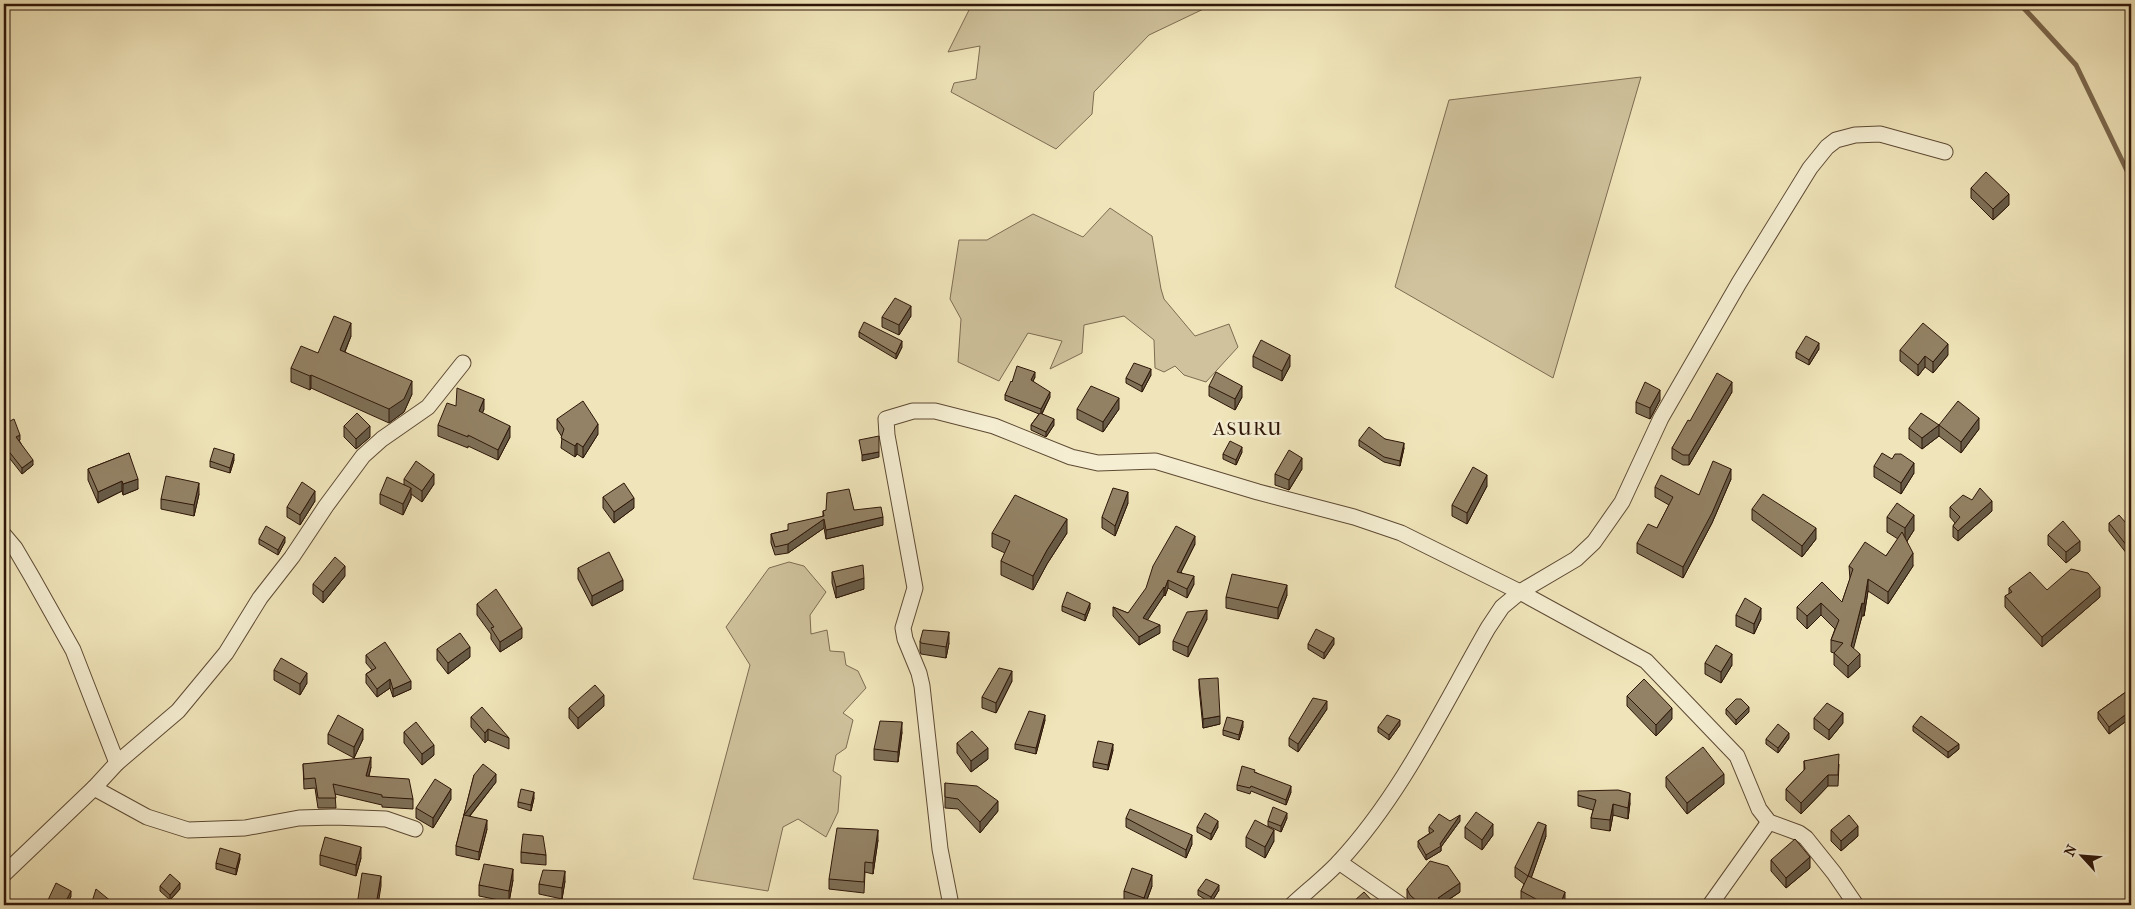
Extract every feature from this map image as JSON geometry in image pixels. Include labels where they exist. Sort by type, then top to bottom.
[{"type":"street","points":[[1292,905],[1339,862],[1407,771],[1488,628],[1502,607],[1520,592],[1576,559],[1594,542],[1622,502],[1661,418],[1739,284],[1810,168],[1827,147],[1836,140],[1855,135],[1880,134],[1915,142],[1945,152]]},
{"type":"street","points":[[4,874],[94,788],[117,763],[178,711],[226,653],[260,598],[292,557],[326,506],[364,456],[382,439],[428,406],[463,363]]},
{"type":"street","points":[[951,905],[940,849],[922,686],[919,673],[905,639],[903,628],[915,588],[888,446],[886,419],[913,411],[934,411],[994,426],[1080,458],[1098,462],[1154,461],[1258,492],[1354,517],[1401,533],[1520,592],[1646,661],[1737,756],[1759,809],[1769,822],[1799,833],[1806,838],[1834,872],[1856,905]]},
{"type":"street","points":[[4,535],[15,548],[73,650],[117,763]]},
{"type":"street","points":[[94,788],[147,817],[188,830],[245,828],[299,818],[334,817],[386,819],[415,829]]},
{"type":"street","points":[[1710,905],[1769,822]]},
{"type":"street","points":[[1339,862],[1402,905]]},
{"type":"shaded area","points":[[972,4],[1214,4],[1149,35],[1094,92],[1092,114],[1056,149],[951,92],[954,83],[976,79],[980,46],[948,52]]},
{"type":"shaded area","points":[[1641,77],[1553,378],[1395,287],[1449,100]]},
{"type":"shaded area","points":[[1110,208],[1152,236],[1164,299],[1195,336],[1229,324],[1238,347],[1206,382],[1184,375],[1175,366],[1164,372],[1155,368],[1154,340],[1124,316],[1084,325],[1082,353],[1050,369],[1062,341],[1028,333],[999,381],[958,362],[961,319],[950,299],[959,240],[987,240],[1033,214],[1083,237]]},
{"type":"shaded area","points":[[789,562],[804,566],[826,592],[810,615],[811,634],[827,630],[830,651],[844,652],[846,665],[858,671],[866,688],[843,713],[853,720],[846,748],[836,755],[833,771],[841,776],[838,812],[826,837],[798,819],[783,827],[768,891],[693,879],[750,665],[726,627],[769,568]]},
{"type":"building","points":[[1986,172],[2009,194],[1993,209],[1971,188]]},
{"type":"building","points":[[895,298],[911,306],[899,325],[882,317]]},
{"type":"building","points":[[334,316],[351,323],[340,350],[412,381],[404,399],[389,409],[291,368],[301,346],[318,353]]},
{"type":"building","points":[[864,322],[902,341],[896,354],[859,332]]},
{"type":"building","points":[[1923,323],[1948,344],[1933,362],[1925,356],[1918,365],[1900,350]]},
{"type":"building","points":[[1806,336],[1819,343],[1809,360],[1796,352]]},
{"type":"building","points":[[1261,340],[1290,355],[1282,371],[1253,356]]},
{"type":"building","points":[[1134,363],[1151,369],[1142,386],[1126,378]]},
{"type":"building","points":[[1017,366],[1035,372],[1031,380],[1050,392],[1041,409],[1005,395]]},
{"type":"building","points":[[1216,372],[1242,386],[1235,399],[1209,386]]},
{"type":"building","points":[[1717,373],[1732,382],[1689,455],[1683,455],[1672,448],[1688,420],[1690,421]]},
{"type":"building","points":[[1645,382],[1660,390],[1650,408],[1636,402]]},
{"type":"building","points":[[1091,386],[1119,398],[1103,422],[1077,409]]},
{"type":"building","points":[[457,388],[484,399],[479,411],[510,426],[498,450],[468,435],[468,437],[438,425],[447,403],[456,406]]},
{"type":"building","points":[[583,401],[598,424],[583,447],[577,443],[575,446],[561,438],[564,429],[557,419]]},
{"type":"building","points":[[1958,401],[1979,418],[1961,442],[1939,425]]},
{"type":"building","points":[[357,413],[370,426],[356,439],[344,426]]},
{"type":"building","points":[[1040,413],[1054,419],[1046,432],[1031,425]]},
{"type":"building","points":[[1921,413],[1939,425],[1922,438],[1909,428]]},
{"type":"building","points":[[14,419],[20,435],[16,437],[33,460],[22,468],[7,449],[4,441],[4,420],[6,423]]},
{"type":"building","points":[[1369,427],[1385,439],[1404,443],[1400,461],[1384,457],[1359,440]]},
{"type":"building","points":[[879,436],[879,452],[862,455],[859,440]]},
{"type":"building","points":[[1230,441],[1242,447],[1236,460],[1223,454]]},
{"type":"building","points":[[214,448],[234,454],[230,468],[210,461]]},
{"type":"building","points":[[1289,450],[1302,458],[1289,480],[1275,474]]},
{"type":"building","points":[[129,453],[138,479],[123,484],[122,481],[98,492],[88,469]]},
{"type":"building","points":[[1882,453],[1892,459],[1895,454],[1901,454],[1914,463],[1901,483],[1874,466]]},
{"type":"building","points":[[416,461],[434,474],[422,491],[404,479]]},
{"type":"building","points":[[1713,461],[1731,469],[1712,513],[1683,567],[1637,543],[1648,524],[1657,528],[1673,497],[1655,487],[1661,475],[1699,495]]},
{"type":"building","points":[[1473,467],[1487,475],[1467,513],[1452,505]]},
{"type":"building","points":[[166,476],[199,483],[194,505],[161,499]]},
{"type":"building","points":[[387,477],[411,488],[403,504],[380,494]]},
{"type":"building","points":[[302,482],[315,491],[300,515],[287,507]]},
{"type":"building","points":[[624,483],[634,498],[614,512],[603,497]]},
{"type":"building","points":[[1113,488],[1128,492],[1115,526],[1102,517]]},
{"type":"building","points":[[1980,488],[1992,501],[1958,531],[1953,526],[1960,517],[1950,507],[1963,495],[1972,500]]},
{"type":"building","points":[[849,489],[854,510],[881,507],[883,517],[826,530],[824,519],[788,544],[775,547],[771,534],[788,530],[788,524],[824,516],[823,511],[826,510],[827,493]]},
{"type":"building","points":[[1763,494],[1816,528],[1802,546],[1752,509]]},
{"type":"building","points":[[1015,495],[1067,519],[1033,576],[1001,561],[1010,541],[992,533]]},
{"type":"building","points":[[1897,503],[1914,515],[1905,528],[1887,517]]},
{"type":"building","points":[[2119,515],[2126,523],[2131,519],[2131,551],[2109,523]]},
{"type":"building","points":[[2063,521],[2080,541],[2066,552],[2048,535]]},
{"type":"building","points":[[266,526],[285,537],[278,550],[259,539]]},
{"type":"building","points":[[1176,526],[1195,536],[1177,572],[1194,576],[1187,589],[1168,580],[1165,588],[1143,618],[1160,625],[1139,637],[1113,607],[1128,613],[1146,588],[1153,566]]},
{"type":"building","points":[[1902,532],[1913,553],[1888,592],[1868,579],[1864,604],[1862,603],[1851,646],[1860,654],[1848,666],[1834,653],[1843,643],[1831,640],[1839,620],[1821,603],[1807,616],[1797,607],[1822,582],[1842,602],[1853,569],[1849,566],[1865,542],[1886,556]]},
{"type":"building","points":[[609,552],[623,580],[592,596],[578,568]]},
{"type":"building","points":[[335,557],[345,566],[323,592],[313,584]]},
{"type":"building","points":[[863,565],[864,578],[836,587],[832,572]]},
{"type":"building","points":[[2071,569],[2088,573],[2100,587],[2042,637],[2005,596],[2012,592],[2009,588],[2030,572],[2047,590]]},
{"type":"building","points":[[1232,574],[1287,585],[1278,608],[1226,597]]},
{"type":"building","points":[[496,589],[522,628],[500,642],[491,628],[494,627],[477,604]]},
{"type":"building","points":[[1067,592],[1090,603],[1085,615],[1062,606]]},
{"type":"building","points":[[1745,598],[1761,608],[1754,624],[1736,615]]},
{"type":"building","points":[[1207,610],[1188,647],[1173,641],[1187,612]]},
{"type":"building","points":[[1316,629],[1334,638],[1324,653],[1308,644]]},
{"type":"building","points":[[923,630],[949,632],[946,647],[921,643]]},
{"type":"building","points":[[460,633],[470,647],[448,663],[437,649]]},
{"type":"building","points":[[385,642],[411,681],[393,689],[390,679],[377,689],[366,674],[376,668],[366,655]]},
{"type":"building","points":[[1716,645],[1732,654],[1721,672],[1705,663]]},
{"type":"building","points":[[281,658],[307,673],[300,684],[274,670]]},
{"type":"building","points":[[999,668],[1012,671],[996,703],[982,697]]},
{"type":"building","points":[[1218,678],[1220,716],[1203,719],[1199,679]]},
{"type":"building","points":[[1644,679],[1672,708],[1656,725],[1627,696]]},
{"type":"building","points":[[2131,679],[2131,715],[2129,712],[2109,727],[2098,712],[2130,689],[2126,683]]},
{"type":"building","points":[[595,685],[604,695],[578,718],[569,708]]},
{"type":"building","points":[[1313,698],[1327,701],[1298,744],[1289,738]]},
{"type":"building","points":[[1736,699],[1741,699],[1749,707],[1736,720],[1726,709]]},
{"type":"building","points":[[1827,703],[1843,713],[1829,730],[1814,718]]},
{"type":"building","points":[[482,707],[509,738],[488,729],[485,733],[471,717]]},
{"type":"building","points":[[1029,711],[1045,715],[1036,748],[1015,744]]},
{"type":"building","points":[[338,715],[363,729],[354,747],[328,734]]},
{"type":"building","points":[[1387,715],[1400,720],[1389,735],[1378,727]]},
{"type":"building","points":[[1921,716],[1959,744],[1948,752],[1913,726]]},
{"type":"building","points":[[1227,717],[1243,721],[1239,735],[1223,730]]},
{"type":"building","points":[[880,721],[902,722],[898,752],[874,749]]},
{"type":"building","points":[[416,722],[434,745],[422,754],[404,732]]},
{"type":"building","points":[[1778,724],[1789,733],[1778,748],[1766,739]]},
{"type":"building","points":[[972,731],[988,748],[971,761],[957,743]]},
{"type":"building","points":[[1098,741],[1113,744],[1108,765],[1093,762]]},
{"type":"building","points":[[1703,747],[1724,774],[1687,803],[1666,777]]},
{"type":"building","points":[[1839,754],[1838,775],[1828,775],[1801,803],[1786,789],[1805,769],[1804,761]]},
{"type":"building","points":[[371,757],[366,776],[409,779],[413,799],[382,797],[382,795],[333,784],[336,798],[318,798],[315,778],[304,779],[303,764]]},
{"type":"building","points":[[483,764],[496,774],[464,815],[487,820],[479,852],[456,846],[474,775]]},
{"type":"building","points":[[1242,766],[1291,786],[1286,800],[1251,786],[1250,788],[1237,785]]},
{"type":"building","points":[[435,779],[451,789],[433,818],[416,808]]},
{"type":"building","points":[[945,783],[977,786],[998,801],[980,822],[958,799],[945,797]]},
{"type":"building","points":[[521,789],[534,792],[531,805],[518,802]]},
{"type":"building","points":[[1618,790],[1630,793],[1628,808],[1613,804],[1610,820],[1591,818],[1596,800],[1578,795],[1578,791]]},
{"type":"building","points":[[1273,807],[1287,813],[1281,826],[1268,821]]},
{"type":"building","points":[[1130,809],[1192,835],[1186,850],[1126,818]]},
{"type":"building","points":[[1476,812],[1493,824],[1482,840],[1465,827]]},
{"type":"building","points":[[1205,813],[1218,821],[1211,834],[1197,827]]},
{"type":"building","points":[[1439,814],[1450,821],[1460,815],[1440,844],[1441,846],[1426,855],[1418,841],[1434,831],[1429,827]]},
{"type":"building","points":[[1849,815],[1858,826],[1841,841],[1831,830]]},
{"type":"building","points":[[1255,820],[1274,830],[1265,847],[1246,837]]},
{"type":"building","points":[[1538,822],[1546,825],[1528,876],[1515,867]]},
{"type":"building","points":[[837,828],[878,830],[873,863],[865,862],[864,882],[829,879]]},
{"type":"building","points":[[523,834],[543,836],[546,855],[521,852]]},
{"type":"building","points":[[325,837],[361,847],[356,865],[320,855]]},
{"type":"building","points":[[1795,839],[1810,857],[1786,878],[1771,860]]},
{"type":"building","points":[[220,848],[240,854],[236,869],[216,863]]},
{"type":"building","points":[[1430,861],[1448,866],[1460,883],[1438,898],[1448,905],[1428,905],[1422,900],[1419,903],[1410,895],[1407,889]]},
{"type":"building","points":[[484,864],[513,869],[509,891],[479,885]]},
{"type":"building","points":[[1132,868],[1152,875],[1144,898],[1124,891]]},
{"type":"building","points":[[543,870],[565,871],[562,888],[539,884]]},
{"type":"building","points":[[362,873],[381,876],[376,905],[357,905]]},
{"type":"building","points":[[170,874],[180,883],[170,895],[160,886]]},
{"type":"building","points":[[1528,876],[1565,892],[1560,905],[1547,905],[1521,891]]},
{"type":"building","points":[[1206,879],[1219,885],[1211,897],[1198,890]]},
{"type":"building","points":[[56,883],[71,891],[64,905],[58,905],[48,900]]},
{"type":"building","points":[[96,889],[112,902],[113,905],[91,905]]},
{"type":"building","points":[[1364,892],[1376,905],[1356,905],[1353,902]]},
{"type":"waterway","points":[[2020,4],[2076,65],[2131,179]]},
{"type":"district","name":"ASURU","points":[[1248,428]]}]
